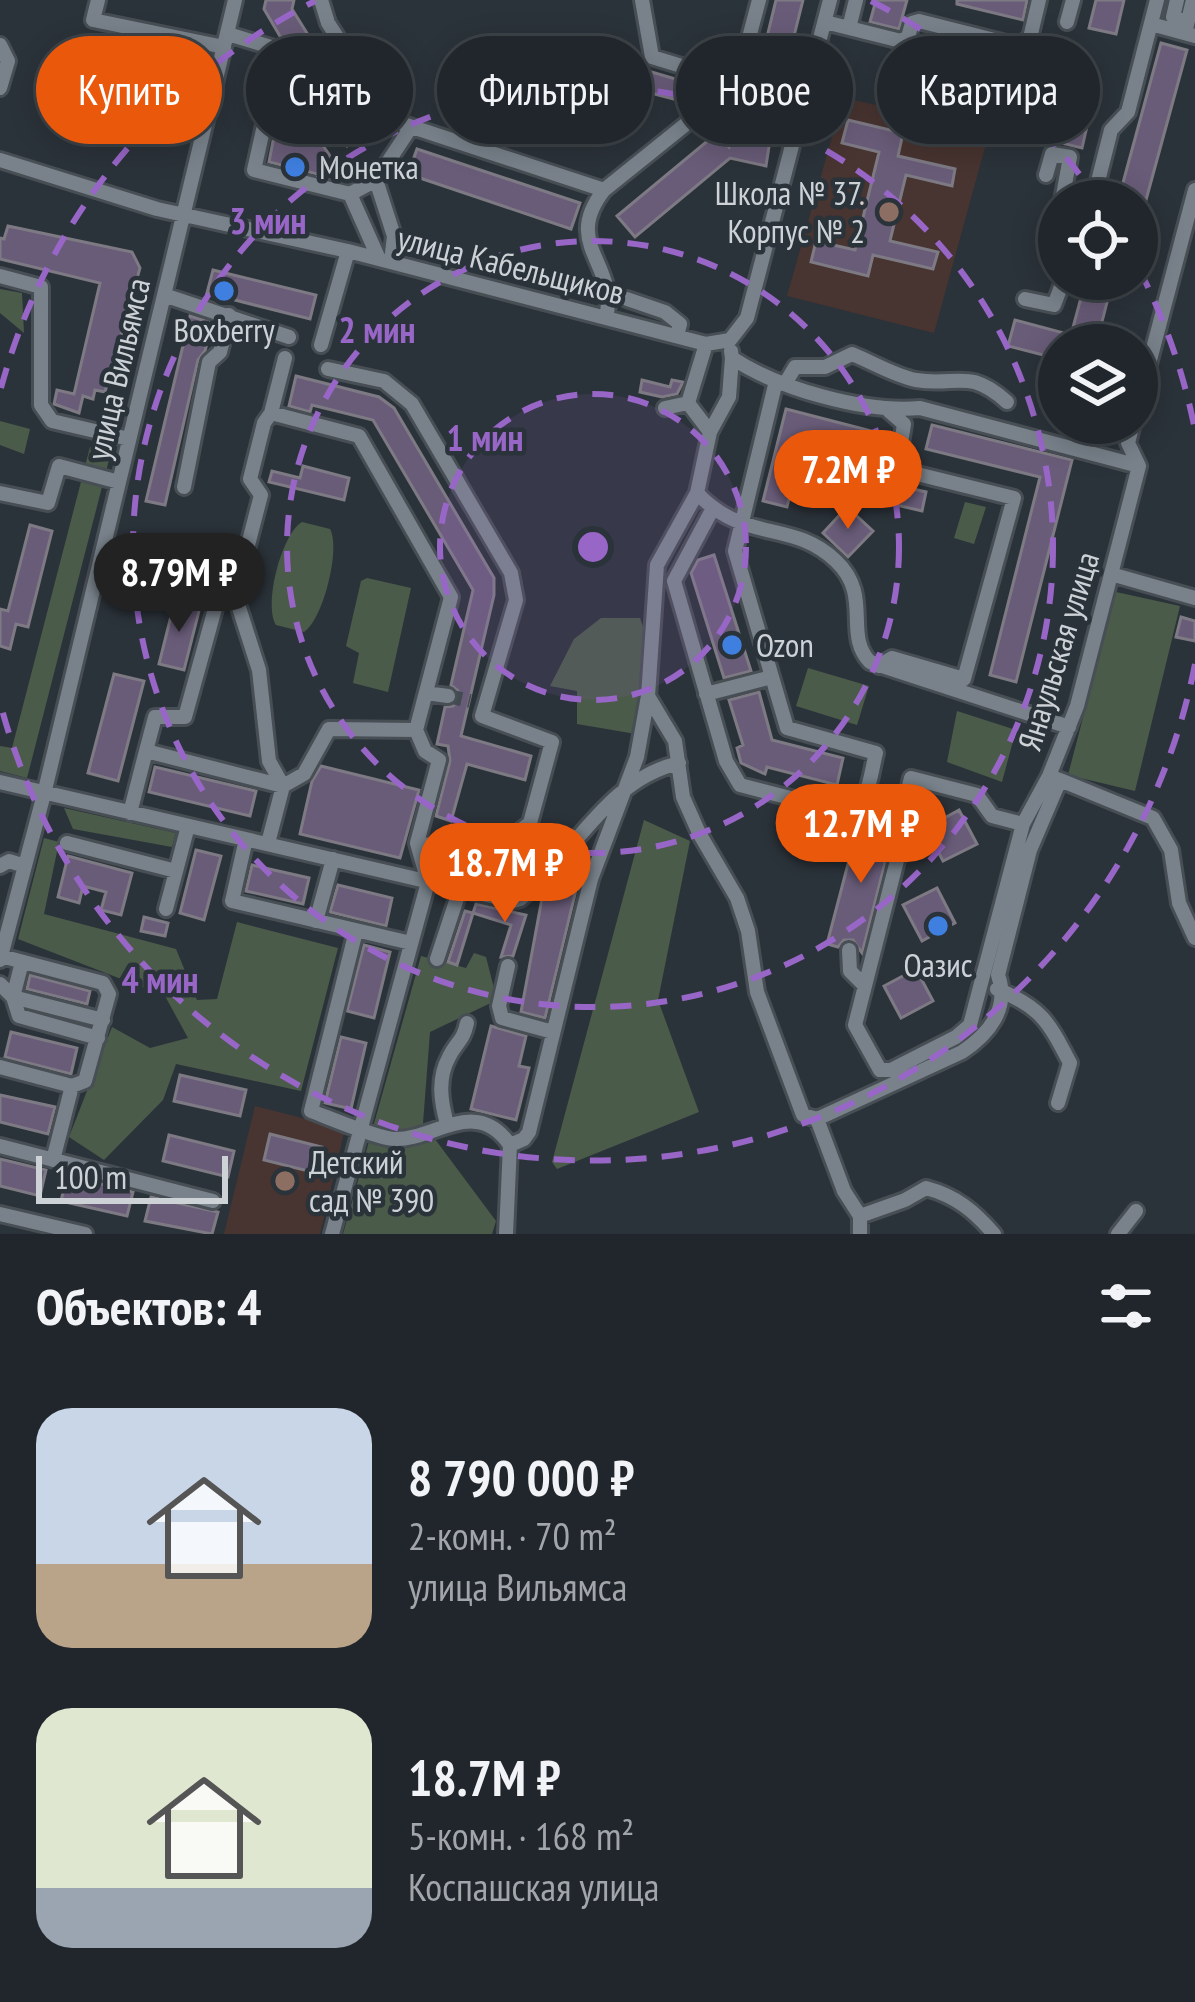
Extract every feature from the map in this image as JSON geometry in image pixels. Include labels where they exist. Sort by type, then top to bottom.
[{"type":"street","points":[[98,0],[93,20],[281,50],[254,170],[350,194],[376,180],[400,144]]},
{"type":"street","name":"улица Вильямса","points":[[222,58],[236,0]]},
{"type":"street","points":[[321,0],[336,36]]},
{"type":"street","points":[[642,0],[652,57],[676,64]]},
{"type":"street","points":[[749,36],[759,0]]},
{"type":"street","points":[[820,36],[830,0]]},
{"type":"street","points":[[849,28],[856,0]]},
{"type":"street","points":[[824,22],[904,41],[912,22],[919,21],[1018,46],[1030,38],[1039,0]]},
{"type":"street","points":[[1067,22],[1073,0]]},
{"type":"street","points":[[1098,180],[1111,130],[1128,112],[1157,0]]},
{"type":"street","points":[[1177,0],[1173,17],[1189,30]]},
{"type":"street","points":[[1189,30],[1193,0]]},
{"type":"street","points":[[1151,24],[1189,30]]},
{"type":"street","points":[[0,45],[8,61],[0,88]]},
{"type":"street","points":[[413,128],[604,190]]},
{"type":"street","points":[[606,317],[607,284],[585,237],[589,210],[604,190],[676,132]]},
{"type":"street","name":"улица Вильямса","points":[[0,958],[201,144]]},
{"type":"street","points":[[510,1145],[529,1132],[591,879],[637,757],[648,696],[653,579],[661,553],[697,493],[710,432],[729,397],[730,340],[746,318],[793,144]]},
{"type":"street","points":[[1046,175],[1054,153],[1070,157],[1066,180]]},
{"type":"street","name":"улица Кабельщиков","points":[[0,160],[183,215],[385,260],[706,344],[730,340]]},
{"type":"street","points":[[376,180],[394,236],[385,260]]},
{"type":"street","points":[[1158,330],[1195,190]]},
{"type":"street","points":[[350,194],[385,260]]},
{"type":"street","points":[[321,345],[348,251]]},
{"type":"street","points":[[0,276],[41,287],[41,405],[52,421],[129,439]]},
{"type":"street","points":[[607,284],[627,298],[665,312],[680,324],[677,336]]},
{"type":"street","points":[[164,296],[290,337]]},
{"type":"street","points":[[627,298],[632,324]]},
{"type":"street","points":[[1025,299],[1054,305],[1056,300]]},
{"type":"street","points":[[184,488],[209,362],[220,352],[229,315]]},
{"type":"street","points":[[688,404],[706,344]]},
{"type":"street","points":[[712,510],[674,581],[726,761],[740,785],[845,812],[854,810],[864,800],[876,754],[790,731],[735,551],[780,382],[795,367],[825,367],[852,354],[916,380],[950,378],[988,385],[1006,402]]},
{"type":"street","points":[[268,843],[283,786],[269,760],[260,670],[235,596],[261,495],[250,479],[284,358]]},
{"type":"street","points":[[732,358],[780,382],[889,411],[920,408],[1139,466]]},
{"type":"street","points":[[328,369],[384,381],[412,404],[511,573],[516,600],[482,716],[552,742],[530,823],[519,832],[505,858],[417,843]]},
{"type":"street","points":[[665,408],[688,404]]},
{"type":"street","points":[[688,404],[710,432]]},
{"type":"street","points":[[825,496],[832,471],[881,483],[897,469],[904,424],[889,411]]},
{"type":"street","points":[[271,413],[358,436],[451,596],[416,730],[425,751],[439,760],[417,843],[428,882],[332,1234]]},
{"type":"street","name":"Янаульская улица","points":[[961,1040],[982,982],[1023,824],[1055,778],[1139,466],[1128,444]]},
{"type":"street","points":[[0,493],[48,503],[59,466],[119,482]]},
{"type":"street","points":[[879,666],[892,658],[964,680],[1014,498],[897,469]]},
{"type":"street","points":[[697,493],[712,510],[740,525],[805,539],[840,564],[854,580],[860,649],[865,658],[1069,727]]},
{"type":"street","points":[[1112,574],[1195,598]]},
{"type":"street","points":[[130,813],[155,717],[185,717],[216,605],[235,596]]},
{"type":"street","points":[[706,694],[772,677]]},
{"type":"street","points":[[426,693],[448,696]]},
{"type":"street","points":[[648,696],[670,729],[683,796],[699,833],[737,898],[748,931],[757,992],[803,1115],[817,1119],[961,1040]]},
{"type":"street","points":[[470,700],[486,704]]},
{"type":"street","points":[[146,751],[283,786],[304,774],[329,729],[416,730]]},
{"type":"street","points":[[0,782],[513,901],[626,786],[656,769],[680,763]]},
{"type":"street","points":[[1023,824],[992,816],[977,795],[911,778],[902,817],[905,829],[855,1025],[880,1070],[891,1070],[961,1040],[979,1040],[995,1020],[1004,992],[998,975],[1030,850],[1055,778],[1153,818],[1171,850],[1179,903],[1195,938]]},
{"type":"street","points":[[166,909],[188,826]]},
{"type":"street","points":[[246,839],[232,902],[411,944]]},
{"type":"street","points":[[67,843],[176,871]]},
{"type":"street","points":[[316,921],[333,859]]},
{"type":"street","points":[[0,866],[9,861],[25,866]]},
{"type":"street","points":[[437,959],[460,889]]},
{"type":"street","points":[[356,931],[310,1112],[394,1139],[459,1121],[493,1128],[510,1145],[506,1234]]},
{"type":"street","points":[[849,950],[850,971],[865,986]]},
{"type":"street","points":[[0,958],[107,985],[110,994],[85,1081],[72,1086],[0,1067]]},
{"type":"street","points":[[13,997],[22,962]]},
{"type":"street","points":[[508,966],[499,1006],[502,1018],[554,1032]]},
{"type":"street","points":[[982,982],[1030,1003],[1046,1018],[1070,1064],[1058,1103]]},
{"type":"street","points":[[0,984],[13,997],[22,1018],[98,1039]]},
{"type":"street","points":[[13,997],[103,1020]]},
{"type":"street","points":[[447,1124],[440,1093],[449,1056],[463,1041],[467,1023]]},
{"type":"street","points":[[52,1160],[72,1086]]},
{"type":"street","points":[[817,1119],[844,1191],[860,1216],[860,1234]]},
{"type":"street","points":[[0,1146],[213,1202]]},
{"type":"street","points":[[860,1216],[926,1188],[952,1195],[994,1234]]},
{"type":"street","points":[[1118,1234],[1136,1211]]},
{"type":"street","points":[[0,1214],[85,1234]]},
{"type":"shaded area","name":"Школа № 37. Корпус № 2","points":[[853,100],[877,105],[877,144],[986,144],[934,333],[787,296],[830,144],[853,144]]},
{"type":"shaded area","name":"Детский сад № 390","points":[[255,1106],[345,1129],[320,1234],[224,1234]]},
{"type":"green space","points":[[0,289],[22,293],[24,333],[0,313]]},
{"type":"green space","points":[[0,421],[30,429],[24,454],[0,445]]},
{"type":"green space","points":[[90,447],[111,452],[27,778],[0,771],[0,746],[12,748]]},
{"type":"green space","points":[[965,502],[986,507],[974,544],[954,538]]},
{"type":"green space","points":[[302,522],[330,529],[333,538],[332,567],[323,599],[304,632],[276,625],[272,602],[282,554]]},
{"type":"green space","points":[[367,578],[411,588],[388,692],[353,683],[359,653],[346,646],[361,581]]},
{"type":"green space","points":[[1116,592],[1180,606],[1135,791],[1068,775]]},
{"type":"green space","points":[[601,618],[640,618],[647,638],[636,734],[577,724],[577,691],[550,686],[574,639]]},
{"type":"green space","points":[[808,668],[869,686],[857,725],[796,706]]},
{"type":"green space","points":[[957,711],[1016,730],[1002,782],[947,762]]},
{"type":"green space","points":[[64,808],[176,833],[172,847],[73,829]]},
{"type":"green space","points":[[644,820],[690,841],[658,1000],[699,1112],[557,1169],[552,1162]]},
{"type":"green space","points":[[44,838],[59,842],[44,914],[176,949],[197,1000],[217,999],[237,922],[338,948],[301,1091],[176,1064],[163,1100],[104,1160],[69,1137],[112,1027],[150,1048],[188,1038],[165,996],[18,939]]},
{"type":"green space","points":[[474,953],[486,957],[497,1000],[430,1032],[423,1123],[496,1221],[492,1234],[343,1234],[421,956],[466,968]]},
{"type":"building","points":[[266,0],[294,0],[292,9],[309,36],[280,36],[264,9]]},
{"type":"building","points":[[776,0],[803,0],[794,36],[767,36]]},
{"type":"building","points":[[876,0],[907,0],[899,29],[870,22]]},
{"type":"building","points":[[957,0],[1027,0],[1023,20],[957,4]]},
{"type":"building","points":[[1096,0],[1124,0],[1116,34],[1089,28]]},
{"type":"building","points":[[1161,43],[1187,50],[1151,180],[1124,180]]},
{"type":"building","points":[[652,72],[676,79],[676,100],[652,93]]},
{"type":"building","points":[[853,121],[877,127],[877,144],[901,144],[898,156],[955,169],[952,186],[906,175],[890,241],[938,252],[933,269],[873,255],[868,276],[811,262],[816,241],[855,250],[879,152],[846,144],[853,144]]},
{"type":"building","points":[[272,144],[322,144],[333,160],[329,177],[269,162]]},
{"type":"building","points":[[704,144],[769,144],[766,166],[730,158],[635,237],[617,216]]},
{"type":"building","points":[[417,149],[580,203],[571,229],[408,174]]},
{"type":"building","points":[[8,226],[132,252],[140,268],[105,392],[95,390],[93,399],[83,396],[79,413],[54,404],[57,390],[74,394],[100,283],[0,259],[0,238],[4,239]]},
{"type":"building","points":[[213,270],[316,295],[310,319],[207,293]]},
{"type":"building","points":[[1080,300],[1108,300],[1101,324],[1074,324]]},
{"type":"building","points":[[190,316],[212,323],[198,360],[165,505],[146,501]]},
{"type":"building","points":[[1015,320],[1038,326],[1038,354],[1008,346]]},
{"type":"building","points":[[296,376],[379,397],[394,408],[494,578],[461,736],[531,756],[525,780],[467,764],[451,821],[436,816],[450,761],[448,746],[437,744],[445,707],[459,699],[451,685],[473,590],[373,420],[312,405],[310,412],[289,406]]},
{"type":"building","points":[[642,380],[670,387],[672,380],[683,382],[677,394],[662,397],[640,392]]},
{"type":"building","points":[[786,409],[891,436],[887,461],[804,440],[787,507],[763,501]]},
{"type":"building","points":[[932,425],[1072,460],[1016,682],[990,675],[1040,477],[926,449]]},
{"type":"building","points":[[303,466],[349,478],[344,500],[269,482],[272,471],[300,478]]},
{"type":"building","points":[[896,485],[926,492],[922,511],[888,503]]},
{"type":"building","points":[[847,507],[873,531],[848,557],[823,533]]},
{"type":"building","points":[[30,525],[52,531],[28,627],[16,624],[10,649],[0,646],[0,609],[8,611]]},
{"type":"building","points":[[714,555],[751,671],[724,678],[691,573],[698,560]]},
{"type":"building","points":[[175,600],[200,607],[184,670],[159,664]]},
{"type":"building","points":[[1181,617],[1195,621],[1195,641],[1176,637]]},
{"type":"building","points":[[114,674],[144,681],[118,781],[88,773]]},
{"type":"building","points":[[759,692],[772,740],[843,758],[837,785],[767,767],[765,774],[741,763],[737,748],[743,745],[729,700]]},
{"type":"building","points":[[321,766],[419,790],[400,858],[300,834],[312,781]]},
{"type":"building","points":[[155,767],[256,791],[250,816],[149,792]]},
{"type":"building","points":[[959,810],[977,844],[943,861],[926,828]]},
{"type":"building","points":[[789,815],[811,820],[805,843],[783,837]]},
{"type":"building","points":[[859,822],[893,831],[862,953],[853,940],[844,940],[838,947],[827,944]]},
{"type":"building","points":[[196,850],[221,856],[204,920],[180,913]]},
{"type":"building","points":[[68,856],[132,873],[121,915],[101,910],[106,892],[83,886],[79,903],[58,897]]},
{"type":"building","points":[[252,865],[309,878],[303,904],[246,891]]},
{"type":"building","points":[[338,885],[392,898],[386,926],[330,912]]},
{"type":"building","points":[[551,886],[576,890],[545,1018],[521,1012],[543,893]]},
{"type":"building","points":[[937,888],[955,923],[922,941],[903,905]]},
{"type":"building","points":[[476,904],[526,915],[513,956],[501,957],[511,925],[473,913]]},
{"type":"building","points":[[465,911],[473,913],[457,965],[448,962]]},
{"type":"building","points":[[144,917],[168,923],[165,936],[141,931]]},
{"type":"building","points":[[364,945],[390,952],[374,1018],[347,1011]]},
{"type":"building","points":[[916,969],[933,1001],[901,1018],[884,986]]},
{"type":"building","points":[[30,975],[90,991],[87,1004],[27,989]]},
{"type":"building","points":[[491,1026],[526,1036],[519,1066],[529,1068],[516,1120],[471,1109]]},
{"type":"building","points":[[11,1032],[77,1048],[71,1074],[5,1057]]},
{"type":"building","points":[[341,1037],[366,1043],[351,1109],[325,1103]]},
{"type":"building","points":[[180,1075],[246,1090],[240,1116],[174,1101]]},
{"type":"building","points":[[0,1095],[55,1107],[48,1134],[0,1122]]},
{"type":"building","points":[[270,1134],[322,1147],[316,1173],[264,1160]]},
{"type":"building","points":[[169,1135],[234,1151],[228,1177],[163,1161]]},
{"type":"building","points":[[0,1159],[46,1170],[40,1196],[0,1186]]},
{"type":"building","points":[[67,1175],[133,1192],[127,1216],[61,1201]]},
{"type":"building","points":[[151,1197],[218,1212],[212,1234],[145,1221]]},
{"type":"tunnel","points":[[448,696],[470,701]]},
{"type":"place","name":"Монетка","points":[[295,167]]},
{"type":"place","name":"Школа № 37. Корпус № 2","points":[[889,212]]},
{"type":"place","name":"Boxberry","points":[[224,291]]},
{"type":"place","name":"Ozon","points":[[732,645]]},
{"type":"place","name":"Оазис","points":[[938,926]]},
{"type":"place","name":"Детский сад № 390","points":[[285,1181]]}]
